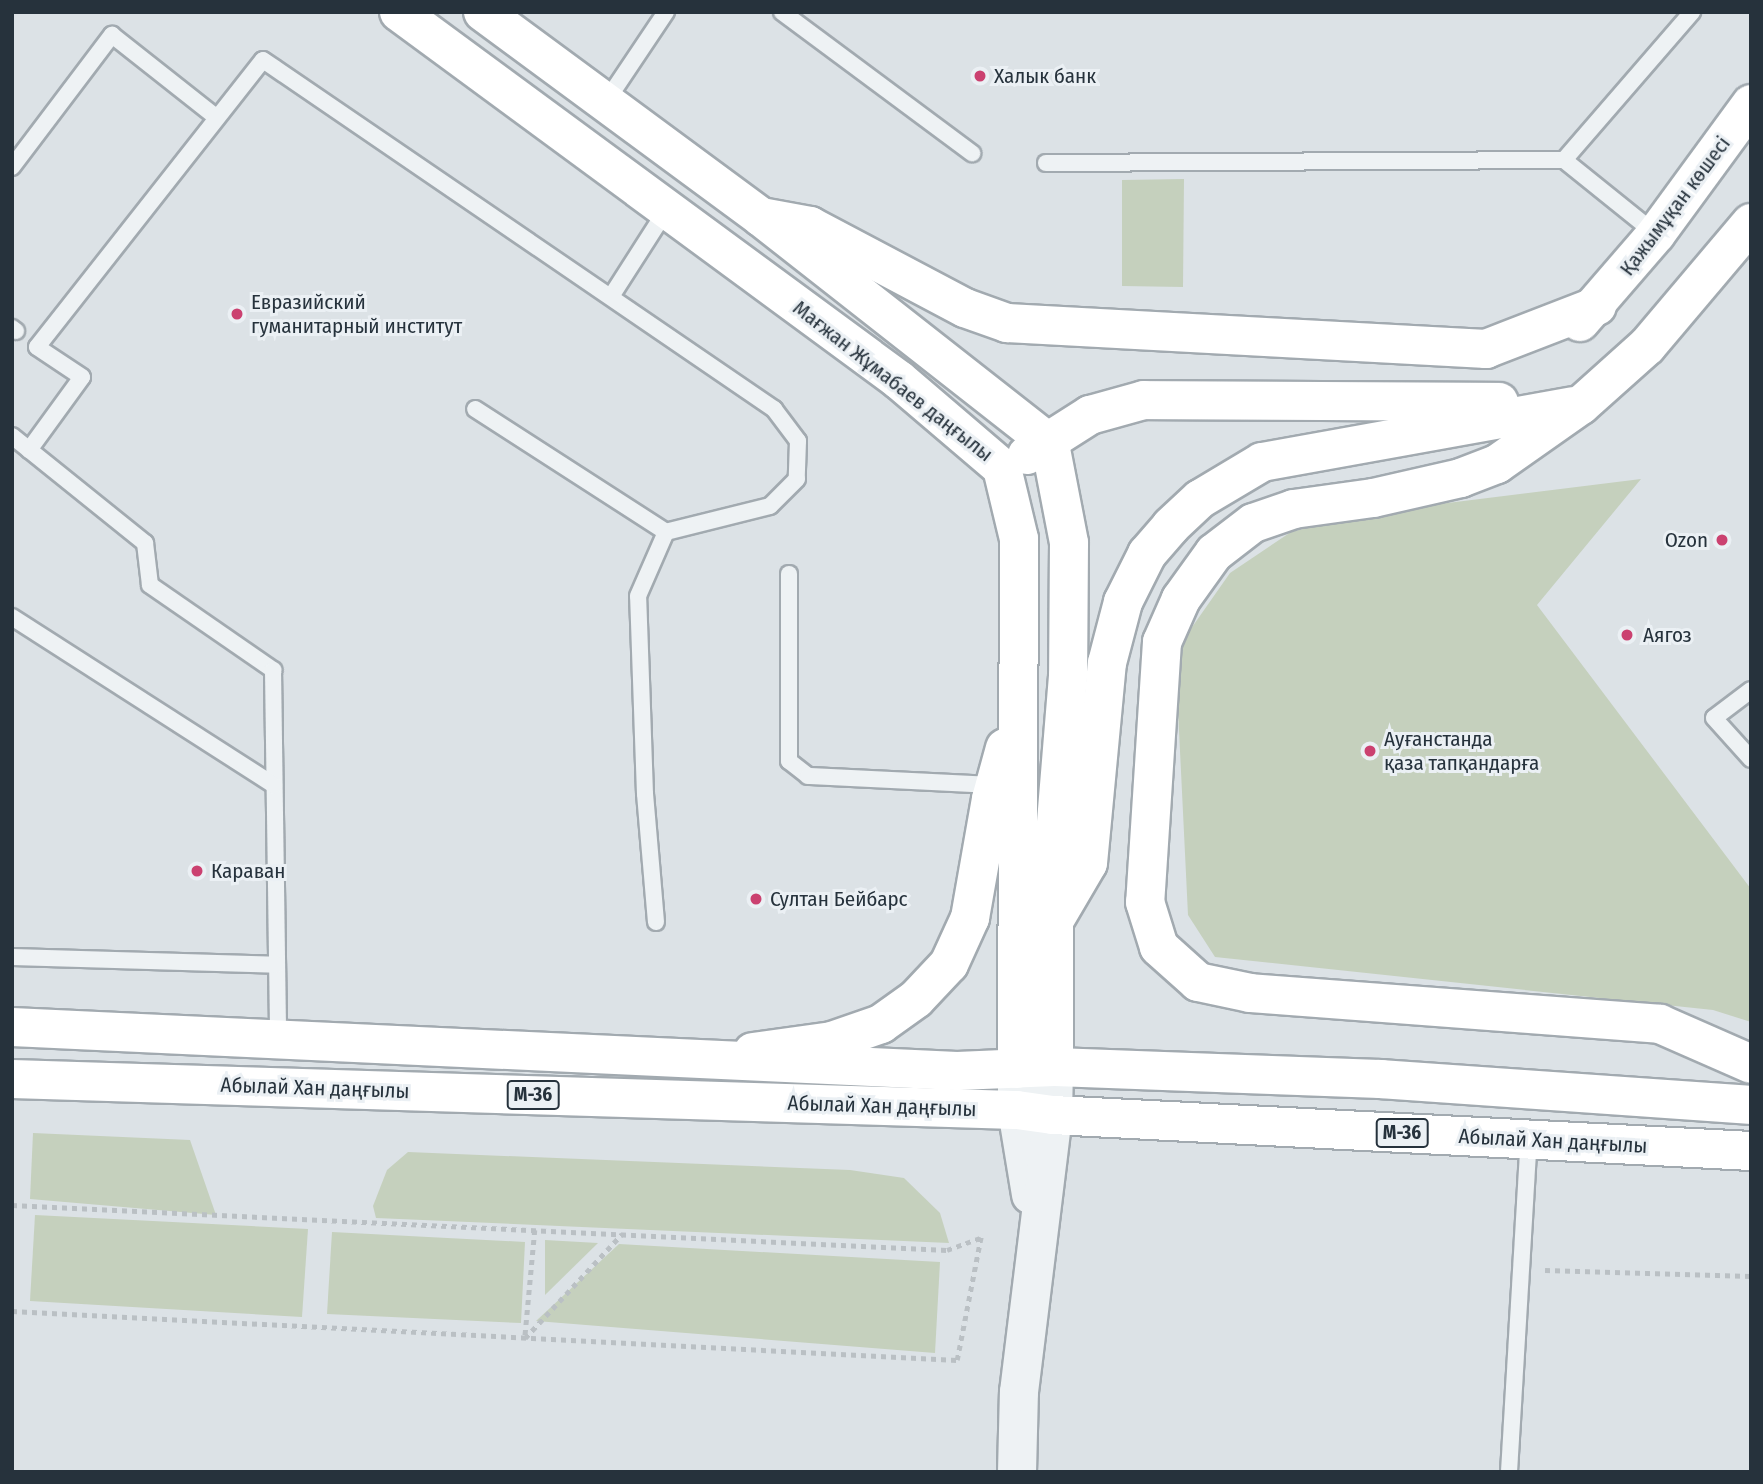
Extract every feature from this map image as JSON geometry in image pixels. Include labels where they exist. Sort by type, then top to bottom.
[{"type":"main road","name":"Мағжан Жұмабаев даңғылы","points":[[399,12],[899,380],[1002,468],[1019,539],[1018,702],[1035,1068]]},
{"type":"main road","points":[[483,12],[761,217],[1050,444],[1069,543],[1068,676],[1054,847],[1057,916],[1035,1068]]},
{"type":"main road","name":"Қажымұқан көшесі","points":[[1419,399],[1548,352],[1597,306],[1656,234],[1751,104]]},
{"type":"main road","points":[[761,217],[810,226],[965,308],[1007,323],[1486,349],[1597,306]]},
{"type":"main road","points":[[1749,230],[1647,346],[1581,405],[1485,469],[1373,498],[1294,509],[1253,523],[1214,553],[1181,598],[1162,642],[1145,902],[1160,947],[1199,982],[1250,993],[1660,1024],[1751,1064]]},
{"type":"main road","points":[[1002,468],[1050,444],[1090,415],[1144,400],[1419,399],[1581,405]]},
{"type":"main road","points":[[1057,916],[1088,863],[1107,663],[1123,603],[1147,554],[1171,526],[1200,499],[1262,462],[1581,405]]},
{"type":"main road","points":[[631,1057],[750,1053],[832,1041],[881,1024],[916,999],[949,964],[970,918],[995,785],[1018,702]]},
{"type":"main road","name":"Абылай Хан даңғылы","points":[[12,1027],[957,1070],[1035,1068],[1381,1079],[1751,1105]]},
{"type":"main road","name":"Абылай Хан даңғылы","points":[[12,1079],[1035,1113],[1751,1151]]},
{"type":"street","points":[[1017,1472],[1019,1392],[1038,1235],[1035,1068]]},
{"type":"lane","points":[[604,103],[666,12]]},
{"type":"lane","points":[[782,12],[972,153]]},
{"type":"lane","points":[[1564,160],[1692,12]]},
{"type":"lane","points":[[12,167],[112,36],[216,117]]},
{"type":"lane","points":[[29,450],[82,377],[37,346],[263,60],[612,295],[774,409],[798,441],[797,479],[770,506],[666,532],[475,409]]},
{"type":"lane","points":[[1045,163],[1564,160],[1656,234]]},
{"type":"lane","points":[[612,295],[667,209]]},
{"type":"lane","points":[[12,436],[145,543],[150,585],[272,670],[278,1040]]},
{"type":"lane","points":[[656,922],[645,794],[638,596],[666,532]]},
{"type":"lane","points":[[789,574],[789,761],[808,776],[995,785]]},
{"type":"lane","points":[[12,617],[274,785]]},
{"type":"lane","points":[[1751,690],[1714,718],[1751,759]]},
{"type":"lane","points":[[12,957],[277,965]]},
{"type":"lane","points":[[1508,1472],[1530,1140]]},
{"type":"path","points":[[12,1205],[947,1250],[981,1237],[957,1360],[12,1311]]},
{"type":"path","points":[[524,1338],[535,1230]]},
{"type":"path","points":[[524,1338],[622,1234]]},
{"type":"path","points":[[1521,1269],[1751,1276]]},
{"type":"green space","points":[[1184,179],[1183,287],[1122,286],[1122,180]]},
{"type":"green space","points":[[1641,479],[1537,605],[1751,889],[1751,1022],[1713,1010],[1215,957],[1188,915],[1178,710],[1183,640],[1230,573],[1291,532],[1367,513]]},
{"type":"green space","points":[[33,1133],[190,1140],[216,1215],[30,1199]]},
{"type":"green space","points":[[408,1152],[850,1170],[904,1178],[940,1213],[949,1243],[376,1218],[373,1206],[387,1170]]},
{"type":"green space","points":[[35,1215],[308,1229],[302,1317],[30,1301]]},
{"type":"green space","points":[[332,1232],[525,1242],[521,1323],[327,1314]]},
{"type":"green space","points":[[545,1240],[598,1243],[545,1295]]},
{"type":"green space","points":[[619,1244],[940,1262],[935,1353],[536,1321]]},
{"type":"place","name":"Халык банк","points":[[980,76]]},
{"type":"place","name":"Евразийский гуманитарный институт","points":[[237,314]]},
{"type":"place","name":"Ozon","points":[[1722,540]]},
{"type":"place","name":"Аягоз","points":[[1627,635]]},
{"type":"place","name":"Ауғанстанда қаза тапқандарға","points":[[1370,751]]},
{"type":"place","name":"Караван","points":[[197,871]]},
{"type":"place","name":"Султан Бейбарс","points":[[756,899]]}]
